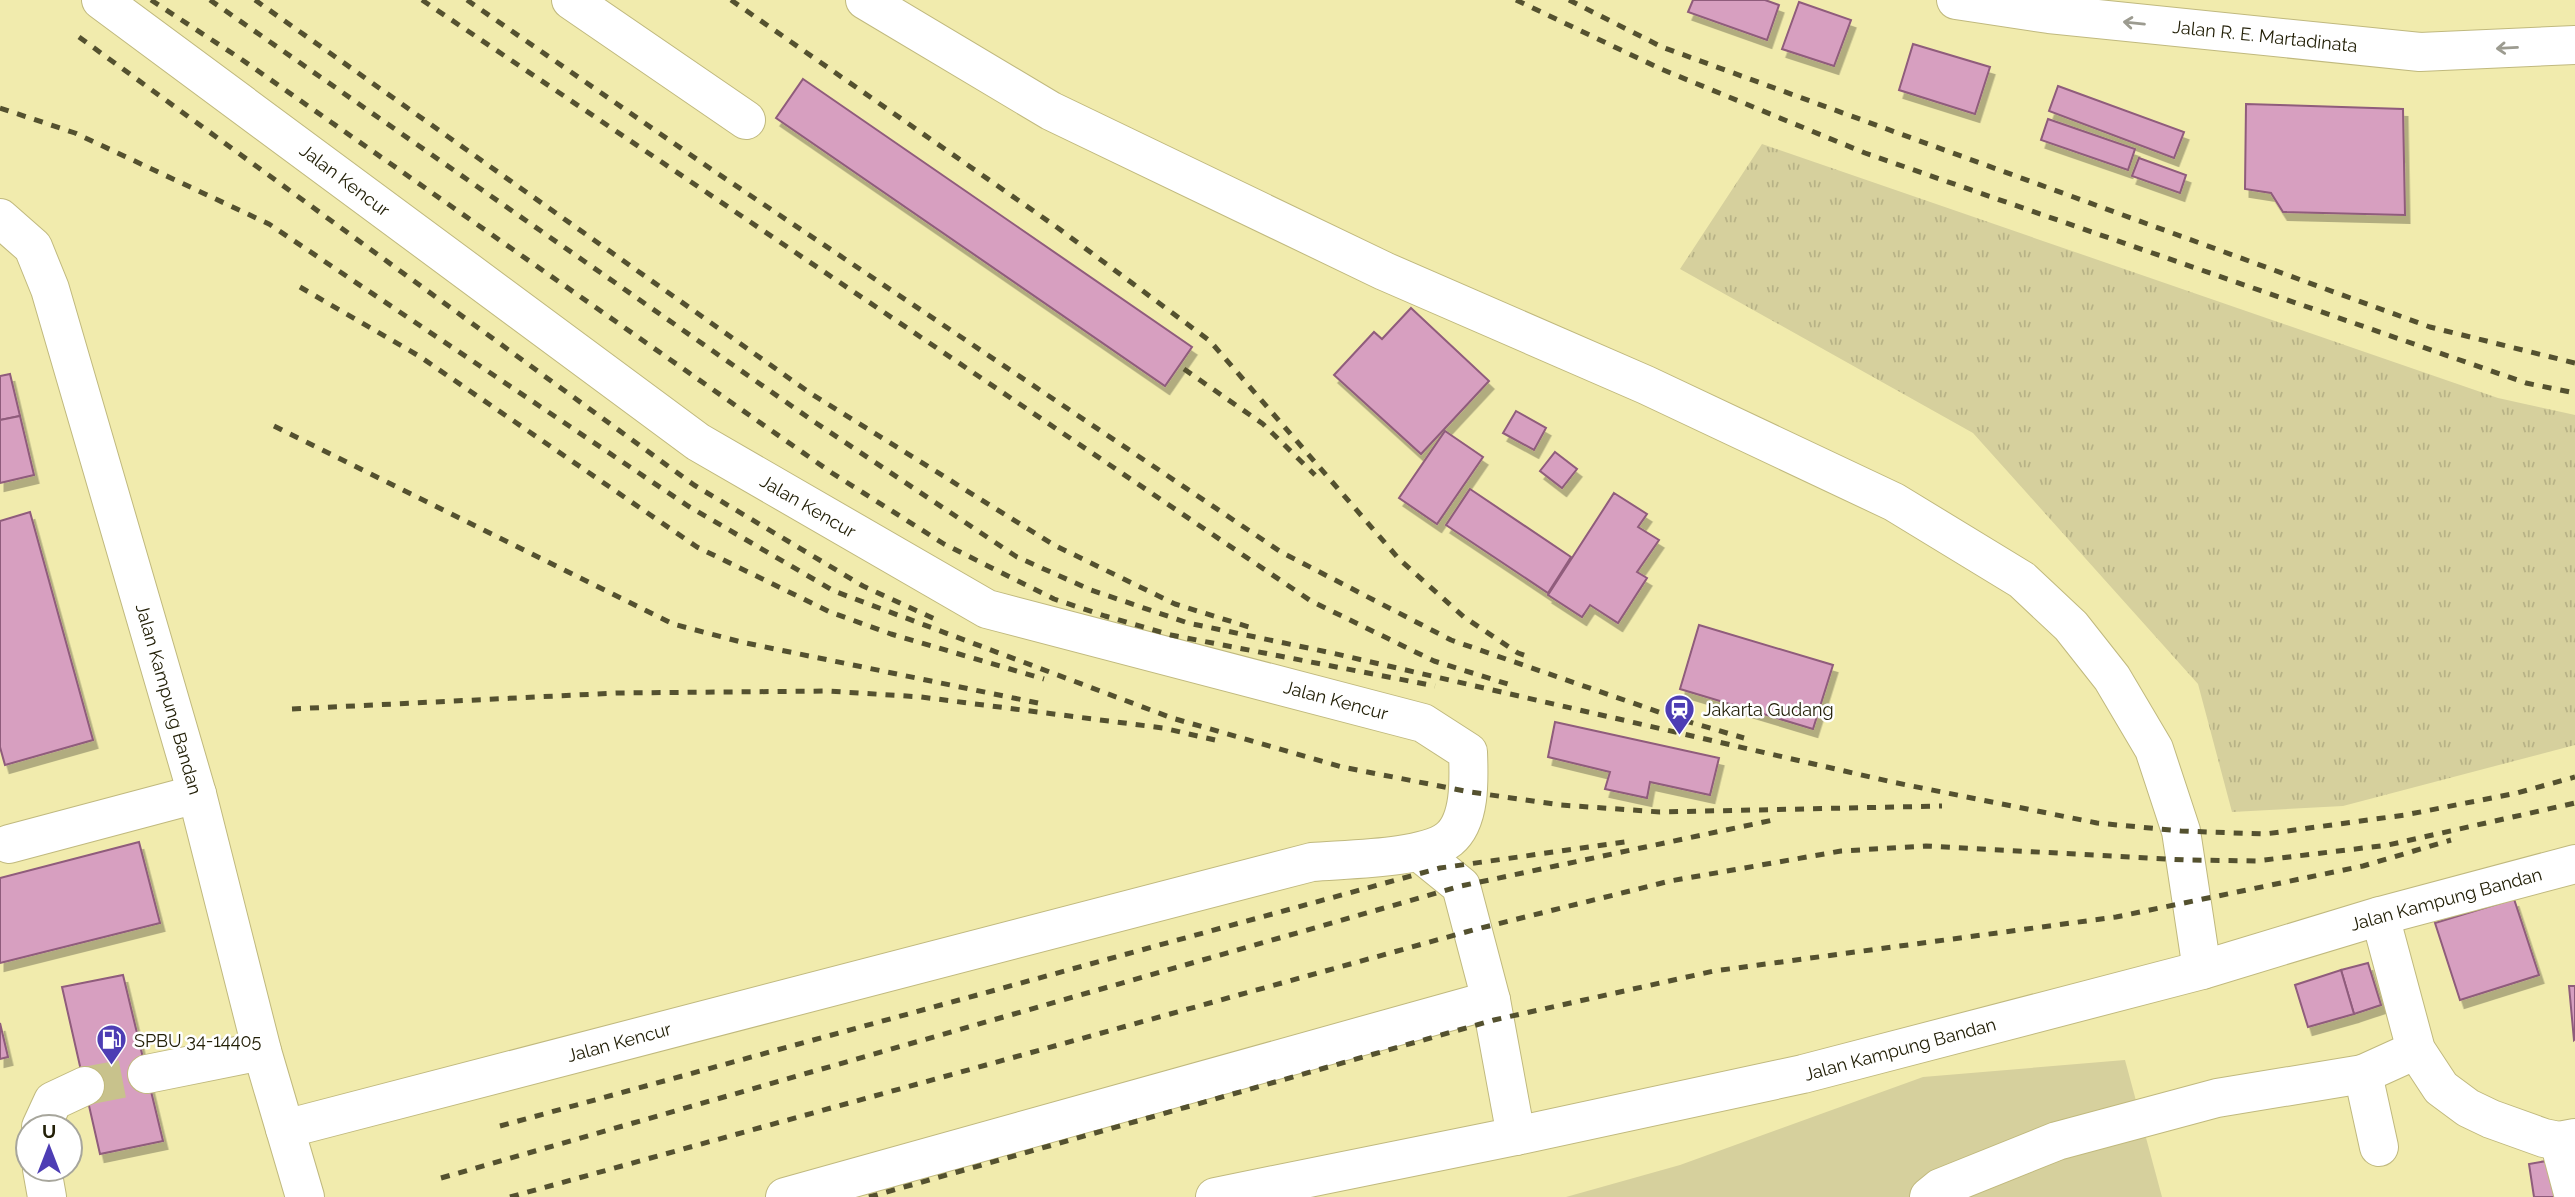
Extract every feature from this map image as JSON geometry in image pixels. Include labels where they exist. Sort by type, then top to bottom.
[{"type":"main road","name":"Jalan Kencur","points":[[102,0],[698,442],[987,609],[1423,723],[1468,752],[1470,792],[1458,827],[1450,838],[1419,852],[1312,862],[285,1129]]},
{"type":"main road","points":[[571,0],[746,120]]},
{"type":"main road","points":[[865,0],[1051,111],[1384,271],[1646,385],[1894,502],[2022,580],[2071,626],[2104,667],[2154,749],[2181,831],[2202,971]]},
{"type":"main road","name":"Jalan R. E. Martadinata","points":[[1956,0],[2049,15],[2420,51],[2575,45]]},
{"type":"main road","name":"Jalan Kampung Bandan","points":[[0,218],[33,247],[50,289],[197,794],[262,1051],[305,1197]]},
{"type":"main road","points":[[9,844],[197,794]]},
{"type":"main road","points":[[1419,852],[1461,886],[1491,1000],[1516,1136]]},
{"type":"main road","name":"Jalan Kampung Bandan","points":[[1215,1197],[1803,1074],[2202,971],[2380,916],[2575,863]]},
{"type":"main road","points":[[2380,916],[2416,1050],[2441,1088],[2468,1108],[2491,1119],[2544,1138],[2567,1139],[2574,1197]]},
{"type":"main road","points":[[785,1197],[1491,1000]]},
{"type":"main road","points":[[1929,1197],[1940,1188],[2057,1141],[2217,1098],[2363,1074],[2416,1050]]},
{"type":"main road","points":[[147,1074],[262,1051]]},
{"type":"main road","points":[[2363,1074],[2379,1147]]},
{"type":"main road","points":[[47,1113],[53,1101],[85,1086]]},
{"type":"green space","points":[[1762,144],[2498,398],[2575,415],[2575,745],[2343,806],[2232,812],[2198,684],[1973,433],[1680,269]]},
{"type":"green space","points":[[2125,1060],[2162,1197],[1566,1197],[1680,1165],[1923,1077]]},
{"type":"building","points":[[1693,0],[1765,0],[1779,5],[1767,40],[1688,12]]},
{"type":"building","points":[[1799,2],[1851,20],[1834,66],[1782,49]]},
{"type":"building","points":[[1913,44],[1990,67],[1975,114],[1899,90]]},
{"type":"building","points":[[803,79],[1192,347],[1165,386],[776,118]]},
{"type":"building","points":[[2058,86],[2184,132],[2174,158],[2049,111]]},
{"type":"building","points":[[2246,104],[2403,109],[2405,215],[2283,212],[2271,193],[2245,189]]},
{"type":"building","points":[[2048,119],[2135,149],[2128,170],[2041,140]]},
{"type":"building","points":[[2139,158],[2186,175],[2180,193],[2132,176]]},
{"type":"building","points":[[1411,308],[1489,381],[1421,454],[1334,375],[1374,332],[1382,339]]},
{"type":"building","points":[[10,374],[20,416],[0,420],[0,376]]},
{"type":"building","points":[[1516,411],[1546,428],[1534,450],[1503,433]]},
{"type":"building","points":[[20,416],[34,475],[0,483],[0,420]]},
{"type":"building","points":[[1445,431],[1483,457],[1437,524],[1399,498]]},
{"type":"building","points":[[1555,452],[1577,469],[1562,488],[1540,471]]},
{"type":"building","points":[[1470,489],[1571,557],[1548,593],[1446,525]]},
{"type":"building","points":[[1614,493],[1647,514],[1638,527],[1659,540],[1637,572],[1647,578],[1618,623],[1590,605],[1582,617],[1548,595]]},
{"type":"building","points":[[30,512],[93,740],[5,765],[0,747],[0,521]]},
{"type":"building","points":[[1699,625],[1833,665],[1813,729],[1680,689]]},
{"type":"building","points":[[1555,722],[1719,758],[1710,795],[1650,782],[1647,798],[1605,789],[1610,772],[1548,757]]},
{"type":"building","points":[[139,842],[160,923],[0,963],[0,878]]},
{"type":"building","points":[[2514,899],[2539,975],[2460,1000],[2435,923]]},
{"type":"building","points":[[2368,963],[2381,1005],[2354,1014],[2341,970]]},
{"type":"building","points":[[2341,970],[2354,1014],[2308,1027],[2295,985]]},
{"type":"building","points":[[123,975],[163,1141],[100,1154],[62,987]]},
{"type":"building","points":[[2569,986],[2575,986],[2574,1040]]},
{"type":"building","points":[[0,1023],[8,1057],[0,1059]]},
{"type":"building","points":[[2552,1160],[2557,1197],[2534,1197],[2529,1164]]},
{"type":"tunnel","points":[[85,1086],[147,1074]]},
{"type":"railway","points":[[151,0],[241,59],[832,473],[944,544],[1054,599],[1105,616],[1171,635],[1435,686]]},
{"type":"railway","points":[[210,0],[816,423],[1017,557],[1091,590],[1188,623],[1332,653],[1892,782],[2097,823],[2181,831],[2265,834],[2405,815],[2517,793],[2575,777]]},
{"type":"railway","points":[[255,0],[810,393],[1054,545],[1175,604],[1249,627]]},
{"type":"railway","points":[[422,0],[1311,601],[1434,661],[1514,686]]},
{"type":"railway","points":[[467,0],[711,169],[1281,552],[1451,640],[1679,719],[1744,738]]},
{"type":"railway","points":[[731,0],[1058,228],[1210,341],[1399,559],[1464,617],[1518,653],[1532,658]]},
{"type":"railway","points":[[1516,0],[1661,69],[1865,153],[2526,383],[2575,393]]},
{"type":"railway","points":[[1569,0],[1662,47],[2430,327],[2575,363]]},
{"type":"railway","points":[[79,37],[694,485],[863,586],[937,620]]},
{"type":"railway","points":[[0,108],[75,133],[269,224],[688,506],[834,591],[1172,718],[1342,767],[1470,792],[1561,805],[1660,812],[1942,806]]},
{"type":"railway","points":[[300,287],[419,356],[697,547],[830,612],[891,634],[1044,679]]},
{"type":"railway","points":[[1184,369],[1263,424],[1315,475]]},
{"type":"railway","points":[[274,426],[673,624],[741,642],[1038,703]]},
{"type":"railway","points":[[292,709],[617,693],[828,691],[921,697],[1163,728],[1215,740]]},
{"type":"railway","points":[[510,1197],[1473,930],[1670,881],[1841,851],[1926,846],[2186,860],[2256,861],[2388,845],[2575,803]]},
{"type":"railway","points":[[441,1178],[1461,886],[1778,819]]},
{"type":"railway","points":[[869,1197],[1494,1020],[1714,971],[2116,917],[2363,866],[2451,840]]},
{"type":"railway","points":[[500,1126],[1440,868],[1632,841]]},
{"type":"place","name":"Jakarta Gudang","points":[[1680,736]]},
{"type":"place","name":"SPBU 34-14405","points":[[111,1067]]}]
